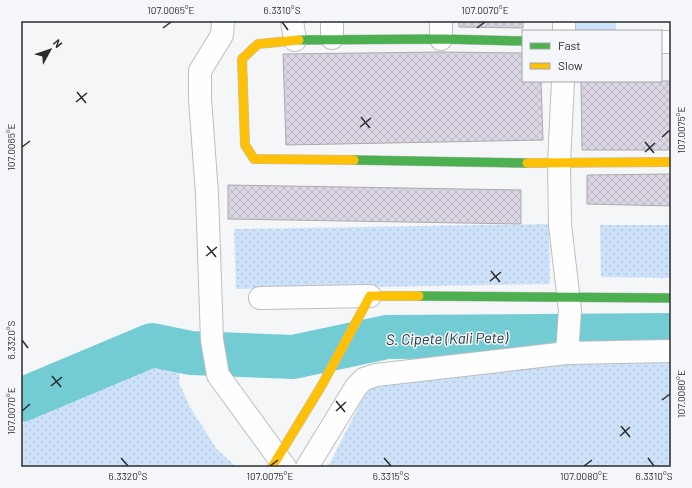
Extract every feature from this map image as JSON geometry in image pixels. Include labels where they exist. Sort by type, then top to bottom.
[{"type":"street","points":[[223,21],[222,35],[200,71],[200,99],[207,194],[212,340],[218,375],[278,463],[356,324],[370,296]]},
{"type":"street","points":[[522,41],[441,30],[332,30],[293,31],[258,44],[242,59],[245,145],[254,159],[559,163],[671,162]]},
{"type":"street","points":[[563,82],[559,163],[560,226],[569,304],[568,347]]},
{"type":"street","points":[[260,298],[370,296],[569,304],[671,298]]},
{"type":"street","points":[[307,467],[356,387],[364,379],[376,375],[568,347],[671,351]]},
{"type":"shaded area","points":[[575,21],[616,21],[616,30],[575,30]]},
{"type":"shaded area","points":[[549,224],[550,284],[236,289],[234,229]]},
{"type":"shaded area","points":[[600,225],[671,225],[671,278],[601,277]]},
{"type":"shaded area","points":[[154,352],[181,362],[179,383],[190,407],[216,448],[236,467],[21,467],[21,433],[28,406]]},
{"type":"shaded area","points":[[527,363],[671,363],[671,467],[328,467],[368,388]]},
{"type":"building","points":[[459,21],[523,21],[523,28],[459,27]]},
{"type":"building","points":[[441,52],[522,53],[522,82],[541,82],[543,140],[286,145],[283,54]]},
{"type":"building","points":[[671,81],[671,150],[582,150],[581,82]]},
{"type":"building","points":[[671,174],[671,206],[587,204],[587,175]]},
{"type":"building","points":[[228,185],[521,190],[521,224],[228,219]]},
{"type":"waterway","name":"S. Cipete (Kali Pete)","points":[[21,400],[152,345],[191,353],[293,357],[387,337],[671,335]]},
{"type":"traffic: fast","points":[[299,40],[441,39],[522,41]]},
{"type":"traffic: fast","points":[[354,160],[527,163]]},
{"type":"traffic: fast","points":[[419,296],[671,298]]},
{"type":"traffic: slow","points":[[299,40],[258,44],[242,59],[245,145],[254,159],[354,160]]},
{"type":"traffic: slow","points":[[527,163],[671,162]]},
{"type":"traffic: slow","points":[[272,467],[322,385],[370,296],[419,296]]}]
